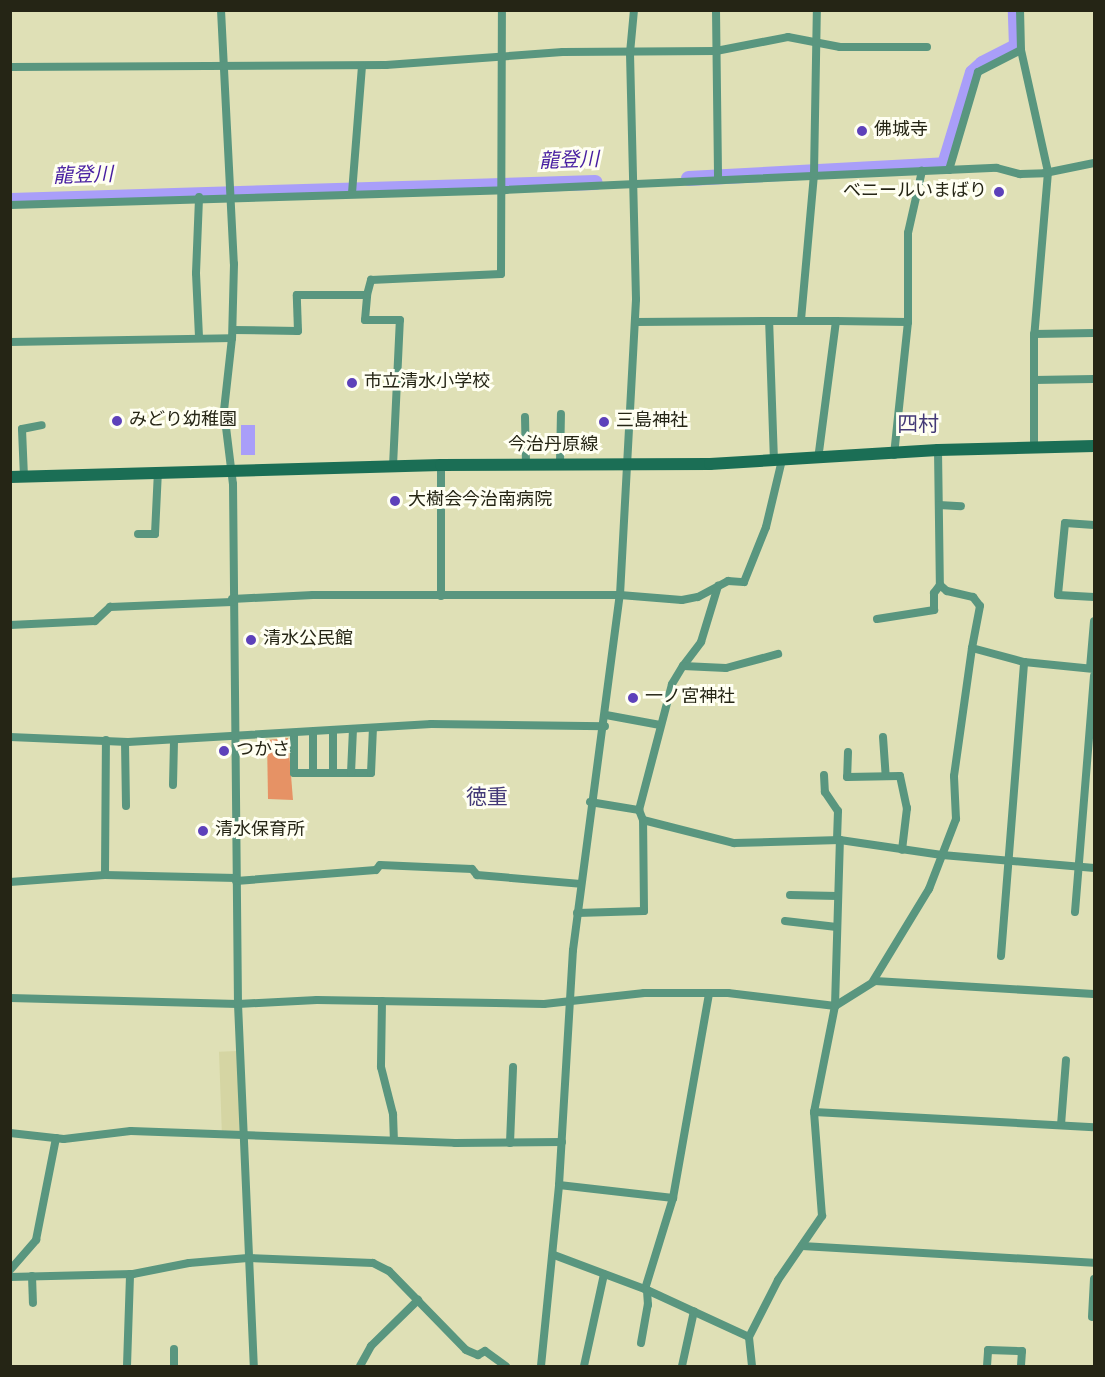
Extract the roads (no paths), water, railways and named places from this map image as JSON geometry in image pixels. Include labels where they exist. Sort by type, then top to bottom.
[{"type":"main road","name":"今治丹原線","points":[[10,477],[230,469],[818,459],[938,450],[1095,446]]},
{"type":"street","points":[[221,10],[228,196],[234,264],[233,334],[224,411],[230,469],[238,1004],[248,1258],[255,1366]]},
{"type":"street","points":[[393,466],[400,320],[366,320],[367,295],[371,280],[501,274],[503,190],[500,56],[502,10]]},
{"type":"street","points":[[541,1366],[554,1255],[568,1001],[590,802],[605,726],[620,595],[635,322],[630,53],[634,10]]},
{"type":"street","points":[[716,10],[718,178]]},
{"type":"street","points":[[801,320],[814,174],[818,10]]},
{"type":"street","points":[[1020,10],[1022,50],[1048,172],[1034,334],[1035,446]]},
{"type":"street","points":[[10,67],[362,66],[500,56],[716,51],[788,37],[840,47],[927,47]]},
{"type":"street","points":[[949,170],[978,72],[1022,50]]},
{"type":"street","points":[[352,193],[362,66]]},
{"type":"street","points":[[10,205],[228,196],[503,190],[814,174],[949,170],[1048,172],[1095,163]]},
{"type":"street","points":[[894,455],[908,322],[908,233],[922,171]]},
{"type":"street","points":[[199,197],[196,273],[199,337]]},
{"type":"street","points":[[10,342],[199,337],[298,331],[297,295],[367,295]]},
{"type":"street","points":[[635,322],[801,320],[908,322]]},
{"type":"street","points":[[10,626],[95,621],[110,607],[313,595],[620,595],[682,600],[728,581],[744,582],[766,527],[778,460],[769,321]]},
{"type":"street","points":[[818,459],[836,321]]},
{"type":"street","points":[[1034,334],[1095,333]]},
{"type":"street","points":[[1034,380],[1095,378]]},
{"type":"street","points":[[560,464],[561,414]]},
{"type":"street","points":[[525,417],[525,465]]},
{"type":"street","points":[[24,477],[22,429],[42,424]]},
{"type":"street","points":[[877,619],[934,609],[934,593],[940,585],[938,450]]},
{"type":"street","points":[[441,465],[441,596]]},
{"type":"street","points":[[138,534],[155,534],[158,471]]},
{"type":"street","points":[[939,505],[961,506]]},
{"type":"street","points":[[1095,525],[1065,523],[1058,595],[1095,597]]},
{"type":"street","points":[[578,913],[644,911],[643,820],[639,810],[672,684],[701,642],[718,585]]},
{"type":"street","points":[[10,998],[238,1004],[382,1001],[544,1004],[644,993],[709,993],[835,1006],[873,981],[929,889],[956,819],[954,776],[980,606],[974,597],[940,585]]},
{"type":"street","points":[[1075,912],[1095,621]]},
{"type":"street","points":[[972,648],[1024,662],[1093,671]]},
{"type":"street","points":[[683,666],[726,668],[778,654]]},
{"type":"street","points":[[1001,956],[1024,662]]},
{"type":"street","points":[[606,715],[660,725]]},
{"type":"street","points":[[10,737],[125,742],[431,724],[605,726]]},
{"type":"street","points":[[294,733],[294,773],[371,773],[373,728]]},
{"type":"street","points":[[351,773],[353,729]]},
{"type":"street","points":[[333,730],[333,773]]},
{"type":"street","points":[[313,732],[313,773]]},
{"type":"street","points":[[883,737],[886,776]]},
{"type":"street","points":[[105,875],[106,740]]},
{"type":"street","points":[[173,785],[174,740]]},
{"type":"street","points":[[125,742],[126,806]]},
{"type":"street","points":[[848,752],[847,777],[900,776],[906,791],[902,850]]},
{"type":"street","points":[[752,1366],[749,1336],[778,1280],[822,1216],[814,1112],[835,1006],[838,896],[838,811],[825,792],[824,775]]},
{"type":"street","points":[[590,802],[639,810]]},
{"type":"street","points":[[643,820],[734,843],[838,840],[942,855],[1095,868]]},
{"type":"street","points":[[10,882],[105,875],[236,879],[376,870],[380,865],[472,869],[477,875],[581,884]]},
{"type":"street","points":[[790,895],[838,896]]},
{"type":"street","points":[[785,921],[837,927]]},
{"type":"street","points":[[873,981],[1095,994]]},
{"type":"street","points":[[641,1343],[648,1305],[646,1290],[673,1198],[709,993]]},
{"type":"street","points":[[382,1001],[381,1067],[393,1114],[394,1140]]},
{"type":"street","points":[[1061,1125],[1066,1060]]},
{"type":"street","points":[[510,1143],[513,1067]]},
{"type":"street","points":[[814,1112],[1095,1127]]},
{"type":"street","points":[[10,1133],[56,1138],[131,1131],[510,1143],[562,1142]]},
{"type":"street","points":[[10,1270],[36,1240],[56,1138]]},
{"type":"street","points":[[559,1185],[673,1198]]},
{"type":"street","points":[[802,1246],[1095,1263]]},
{"type":"street","points":[[554,1255],[646,1290],[749,1336]]},
{"type":"street","points":[[10,1276],[130,1274],[248,1258],[373,1263],[389,1271],[466,1350],[478,1355],[485,1351],[506,1366]]},
{"type":"street","points":[[127,1366],[130,1274]]},
{"type":"street","points":[[584,1366],[604,1274]]},
{"type":"street","points":[[32,1276],[33,1303]]},
{"type":"street","points":[[1092,1317],[1095,1279]]},
{"type":"street","points":[[360,1366],[371,1346],[418,1300]]},
{"type":"street","points":[[682,1366],[694,1311]]},
{"type":"street","points":[[174,1349],[174,1366]]},
{"type":"street","points":[[987,1366],[987,1350],[1022,1351],[1021,1366]]},
{"type":"waterway","name":"龍登川","points":[[688,178],[944,164],[972,72],[982,63],[1016,46],[1015,10]]},
{"type":"waterway","name":"龍登川","points":[[10,200],[595,182]]},
{"type":"place","name":"佛城寺","points":[[862,131]]},
{"type":"place","name":"べニールいまばり","points":[[999,192]]},
{"type":"place","name":"市立清水小学校","points":[[352,383]]},
{"type":"place","name":"みどり幼稚園","points":[[117,421]]},
{"type":"place","name":"三島神社","points":[[604,422]]},
{"type":"place","name":"大樹会今治南病院","points":[[395,501]]},
{"type":"place","name":"清水公民館","points":[[251,640]]},
{"type":"place","name":"一ノ宮神社","points":[[633,698]]},
{"type":"place","name":"つかさ","points":[[224,751]]},
{"type":"place","name":"清水保育所","points":[[203,831]]},
{"type":"district","name":"四村","points":[[918,426]]},
{"type":"district","name":"徳重","points":[[487,799]]}]
